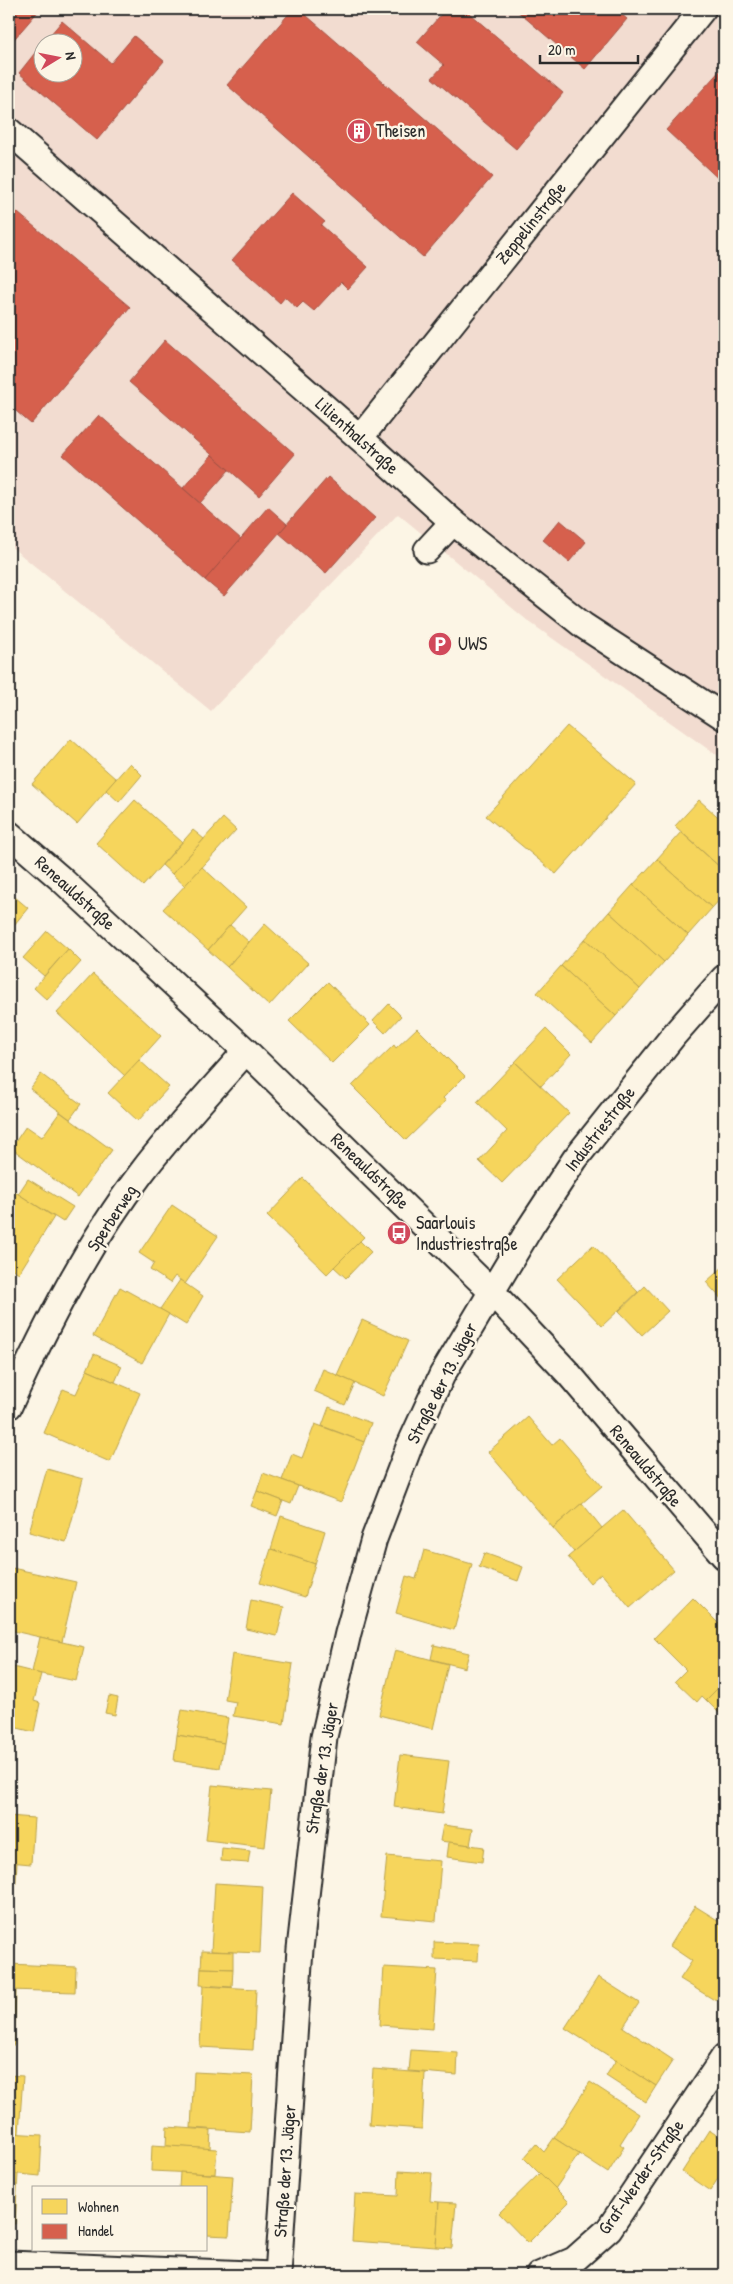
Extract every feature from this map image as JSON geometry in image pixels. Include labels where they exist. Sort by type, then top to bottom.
[{"type":"street","name":"Zeppelinstraße","points":[[360,438],[704,9]]},
{"type":"street","name":"Lilienthalstraße","points":[[9,132],[360,438],[453,522],[584,626],[724,717]]},
{"type":"street","points":[[427,550],[453,522]]},
{"type":"street","name":"Reneauldstraße","points":[[9,834],[61,879],[246,1051],[490,1291],[568,1373],[724,1556]]},
{"type":"street","name":"Industriestraße","points":[[490,1291],[575,1159],[674,1035],[724,978]]},
{"type":"street","name":"Sperberweg","points":[[9,1406],[48,1326],[85,1259],[136,1180],[246,1051]]},
{"type":"street","name":"Straße der 13. Jäger","points":[[276,2275],[300,1949],[324,1737],[348,1633],[374,1540],[409,1447],[442,1374],[490,1291]]},
{"type":"street","name":"Graf-Werder-Straße","points":[[538,2275],[574,2260],[610,2229],[724,2057]]},
{"type":"street","points":[[9,2264],[276,2275]]},
{"type":"shaded area","points":[[9,9],[724,9],[724,759],[528,621],[398,514],[211,711],[9,545]]},
{"type":"building: Wohnen","points":[[567,726],[636,784],[556,874],[486,816]]},
{"type":"building: Wohnen","points":[[71,739],[116,779],[77,824],[32,784]]},
{"type":"building: Wohnen","points":[[130,763],[142,775],[119,802],[106,790]]},
{"type":"building: Wohnen","points":[[135,800],[182,842],[143,886],[96,843]]},
{"type":"building: Wohnen","points":[[699,800],[724,822],[724,871],[675,826]]},
{"type":"building: Wohnen","points":[[223,818],[236,830],[185,886],[172,874]]},
{"type":"building: Wohnen","points":[[193,830],[204,839],[172,874],[162,865]]},
{"type":"building: Wohnen","points":[[681,832],[724,871],[724,895],[712,908],[657,859]]},
{"type":"building: Wohnen","points":[[657,859],[712,908],[688,935],[633,885]]},
{"type":"building: Wohnen","points":[[202,867],[246,907],[208,950],[163,909]]},
{"type":"building: Wohnen","points":[[633,885],[688,935],[664,962],[609,912]]},
{"type":"building: Wohnen","points":[[9,892],[28,908],[9,931]]},
{"type":"building: Wohnen","points":[[609,912],[664,962],[640,989],[585,939]]},
{"type":"building: Wohnen","points":[[265,924],[308,963],[269,1006],[227,967]]},
{"type":"building: Wohnen","points":[[230,925],[249,942],[227,967],[208,950]]},
{"type":"building: Wohnen","points":[[47,931],[68,949],[44,976],[23,958]]},
{"type":"building: Wohnen","points":[[585,939],[640,989],[616,1016],[561,966]]},
{"type":"building: Wohnen","points":[[68,949],[81,962],[47,1000],[34,988]]},
{"type":"building: Wohnen","points":[[561,966],[616,1016],[592,1043],[537,993]]},
{"type":"building: Wohnen","points":[[93,974],[161,1036],[125,1076],[57,1013]]},
{"type":"building: Wohnen","points":[[328,982],[370,1025],[332,1063],[289,1021]]},
{"type":"building: Wohnen","points":[[389,1004],[401,1016],[385,1033],[373,1021]]},
{"type":"building: Wohnen","points":[[417,1028],[465,1076],[443,1098],[446,1101],[406,1140],[352,1086],[394,1045],[396,1048]]},
{"type":"building: Wohnen","points":[[546,1029],[571,1054],[541,1086],[515,1062]]},
{"type":"building: Wohnen","points":[[139,1060],[169,1087],[138,1121],[108,1093]]},
{"type":"building: Wohnen","points":[[515,1062],[569,1113],[502,1183],[479,1161],[507,1131],[477,1102]]},
{"type":"building: Wohnen","points":[[41,1074],[81,1104],[70,1119],[30,1089]]},
{"type":"building: Wohnen","points":[[60,1112],[112,1150],[78,1197],[11,1148],[26,1126],[42,1137]]},
{"type":"building: Wohnen","points":[[303,1178],[364,1237],[327,1274],[267,1216]]},
{"type":"building: Wohnen","points":[[28,1179],[73,1207],[63,1222],[18,1194]]},
{"type":"building: Wohnen","points":[[9,1188],[54,1217],[19,1273],[9,1267]]},
{"type":"building: Wohnen","points":[[172,1205],[218,1236],[185,1284],[175,1276],[170,1283],[150,1270],[154,1263],[139,1253]]},
{"type":"building: Wohnen","points":[[360,1241],[371,1252],[346,1278],[334,1267]]},
{"type":"building: Wohnen","points":[[593,1245],[638,1292],[602,1326],[557,1279]]},
{"type":"building: Wohnen","points":[[724,1266],[724,1302],[706,1282]]},
{"type":"building: Wohnen","points":[[180,1280],[203,1296],[186,1325],[160,1309]]},
{"type":"building: Wohnen","points":[[645,1286],[668,1311],[642,1335],[619,1311]]},
{"type":"building: Wohnen","points":[[120,1287],[169,1314],[142,1363],[93,1336]]},
{"type":"building: Wohnen","points":[[362,1320],[408,1341],[383,1396],[337,1375]]},
{"type":"building: Wohnen","points":[[94,1354],[122,1366],[115,1382],[87,1370]]},
{"type":"building: Wohnen","points":[[323,1369],[355,1383],[345,1405],[314,1391]]},
{"type":"building: Wohnen","points":[[87,1370],[140,1393],[110,1462],[44,1433],[63,1389],[76,1394]]},
{"type":"building: Wohnen","points":[[329,1407],[371,1423],[364,1442],[322,1426]]},
{"type":"building: Wohnen","points":[[528,1417],[552,1445],[560,1438],[602,1486],[553,1528],[488,1452]]},
{"type":"building: Wohnen","points":[[315,1424],[364,1442],[341,1502],[282,1480],[292,1454],[302,1458]]},
{"type":"building: Wohnen","points":[[47,1469],[83,1479],[66,1542],[29,1532]]},
{"type":"building: Wohnen","points":[[263,1473],[298,1486],[291,1504],[257,1491]]},
{"type":"building: Wohnen","points":[[257,1491],[283,1501],[277,1516],[251,1506]]},
{"type":"building: Wohnen","points":[[582,1503],[602,1528],[574,1552],[553,1528]]},
{"type":"building: Wohnen","points":[[623,1510],[674,1570],[630,1608],[601,1573],[590,1583],[568,1557]]},
{"type":"building: Wohnen","points":[[281,1516],[325,1531],[315,1564],[271,1549]]},
{"type":"building: Wohnen","points":[[271,1549],[315,1564],[305,1597],[260,1583]]},
{"type":"building: Wohnen","points":[[424,1550],[472,1564],[454,1630],[396,1613],[406,1576],[416,1579]]},
{"type":"building: Wohnen","points":[[484,1553],[523,1567],[518,1581],[479,1567]]},
{"type":"building: Wohnen","points":[[12,1568],[76,1582],[62,1642],[9,1630],[9,1584]]},
{"type":"building: Wohnen","points":[[693,1598],[724,1629],[724,1682],[706,1700],[702,1696],[697,1702],[675,1681],[686,1670],[654,1638]]},
{"type":"building: Wohnen","points":[[251,1600],[284,1607],[277,1636],[246,1629]]},
{"type":"building: Wohnen","points":[[40,1637],[84,1647],[76,1681],[32,1672]]},
{"type":"building: Wohnen","points":[[434,1645],[469,1653],[465,1668],[431,1659]]},
{"type":"building: Wohnen","points":[[395,1650],[448,1664],[433,1729],[379,1715]]},
{"type":"building: Wohnen","points":[[232,1654],[293,1664],[284,1724],[233,1716],[236,1702],[225,1700]]},
{"type":"building: Wohnen","points":[[9,1666],[41,1674],[34,1701],[40,1703],[34,1732],[9,1726]]},
{"type":"building: Wohnen","points":[[724,1682],[724,1703],[717,1711],[706,1700]]},
{"type":"building: Wohnen","points":[[109,1696],[118,1698],[115,1715],[105,1713]]},
{"type":"building: Wohnen","points":[[724,1703],[724,1718],[717,1711]]},
{"type":"building: Wohnen","points":[[182,1710],[228,1718],[224,1743],[177,1735]]},
{"type":"building: Wohnen","points":[[177,1735],[224,1743],[220,1768],[174,1761]]},
{"type":"building: Wohnen","points":[[400,1755],[449,1761],[442,1814],[394,1807]]},
{"type":"building: Wohnen","points":[[9,1757],[12,1758],[9,1783]]},
{"type":"building: Wohnen","points":[[212,1785],[271,1791],[265,1847],[206,1840]]},
{"type":"building: Wohnen","points":[[9,1816],[34,1818],[31,1864],[9,1862]]},
{"type":"building: Wohnen","points":[[443,1825],[473,1829],[470,1845],[440,1841]]},
{"type":"building: Wohnen","points":[[449,1842],[484,1847],[482,1862],[447,1857]]},
{"type":"building: Wohnen","points":[[222,1848],[250,1851],[248,1863],[221,1861]]},
{"type":"building: Wohnen","points":[[387,1856],[441,1861],[436,1921],[381,1916]]},
{"type":"building: Wohnen","points":[[9,1862],[17,1863],[15,1896],[9,1896]]},
{"type":"building: Wohnen","points":[[215,1883],[263,1886],[260,1953],[211,1951]]},
{"type":"building: Wohnen","points":[[695,1906],[724,1924],[724,1989],[716,2001],[680,1979],[692,1961],[670,1946]]},
{"type":"building: Wohnen","points":[[434,1942],[479,1944],[478,1961],[434,1959]]},
{"type":"building: Wohnen","points":[[202,1951],[233,1952],[233,1969],[201,1968]]},
{"type":"building: Wohnen","points":[[9,1964],[76,1967],[75,1992],[9,1990]]},
{"type":"building: Wohnen","points":[[384,1967],[437,1970],[433,2029],[380,2025]]},
{"type":"building: Wohnen","points":[[201,1968],[233,1969],[232,1987],[200,1985]]},
{"type":"building: Wohnen","points":[[598,1977],[639,2003],[623,2027],[673,2060],[656,2086],[565,2028]]},
{"type":"building: Wohnen","points":[[203,1986],[256,1989],[253,2050],[200,2047]]},
{"type":"building: Wohnen","points":[[9,1990],[16,1990],[14,2045],[9,2045]]},
{"type":"building: Wohnen","points":[[411,2050],[458,2053],[457,2075],[409,2071]]},
{"type":"building: Wohnen","points":[[616,2060],[656,2086],[646,2102],[606,2076]]},
{"type":"building: Wohnen","points":[[373,2069],[425,2073],[422,2129],[369,2125]]},
{"type":"building: Wohnen","points":[[194,2072],[253,2075],[250,2132],[191,2128]]},
{"type":"building: Wohnen","points":[[9,2075],[23,2076],[19,2133],[9,2133]]},
{"type":"building: Wohnen","points":[[590,2082],[639,2114],[620,2144],[624,2147],[608,2173],[554,2138]]},
{"type":"building: Wohnen","points":[[167,2127],[211,2130],[210,2149],[166,2146]]},
{"type":"building: Wohnen","points":[[709,2130],[724,2140],[724,2169],[710,2191],[682,2172]]},
{"type":"building: Wohnen","points":[[9,2133],[42,2135],[40,2176],[9,2173]]},
{"type":"building: Wohnen","points":[[554,2138],[579,2154],[555,2189],[524,2158],[536,2144],[544,2152]]},
{"type":"building: Wohnen","points":[[152,2145],[217,2149],[215,2174],[151,2171]]},
{"type":"building: Wohnen","points":[[399,2171],[432,2173],[430,2201],[439,2202],[436,2247],[352,2241],[355,2194],[398,2196]]},
{"type":"building: Wohnen","points":[[180,2172],[233,2176],[229,2236],[208,2235],[208,2186],[179,2186]]},
{"type":"building: Wohnen","points":[[9,2173],[18,2174],[15,2224],[9,2224]]},
{"type":"building: Wohnen","points":[[540,2173],[569,2202],[528,2243],[499,2213]]},
{"type":"building: Wohnen","points":[[439,2202],[456,2203],[452,2248],[436,2247]]},
{"type":"building: Handel","points":[[9,9],[40,9],[9,45]]},
{"type":"building: Handel","name":"Theisen","points":[[293,9],[299,9],[492,177],[423,257],[227,85]]},
{"type":"building: Handel","points":[[446,9],[464,9],[563,93],[516,149],[432,78],[444,65],[417,42]]},
{"type":"building: Handel","points":[[515,9],[615,9],[627,19],[585,69]]},
{"type":"building: Handel","points":[[62,21],[75,32],[53,32]]},
{"type":"building: Handel","points":[[134,36],[164,61],[97,140],[19,73],[32,57],[32,82],[82,82],[82,38],[111,63]]},
{"type":"building: Handel","points":[[724,66],[724,184],[666,130]]},
{"type":"building: Handel","points":[[292,193],[325,222],[321,225],[368,267],[348,289],[341,282],[314,311],[303,302],[297,308],[285,297],[280,303],[232,260]]},
{"type":"building: Handel","points":[[12,208],[130,307],[31,424],[9,405],[9,212]]},
{"type":"building: Handel","points":[[165,340],[295,454],[259,496],[129,382]]},
{"type":"building: Handel","points":[[99,415],[241,539],[205,580],[63,455]]},
{"type":"building: Handel","points":[[212,455],[229,470],[200,503],[183,488]]},
{"type":"building: Handel","points":[[328,477],[375,518],[326,573],[279,533]]},
{"type":"building: Handel","points":[[268,507],[287,524],[224,596],[205,580]]},
{"type":"building: Handel","points":[[560,520],[586,542],[569,562],[543,540]]},
{"type":"place","name":"Theisen","points":[[359,131]]},
{"type":"place","name":"UWS","points":[[440,644]]},
{"type":"place","name":"Saarlouis Industriestraße","points":[[399,1233]]}]
